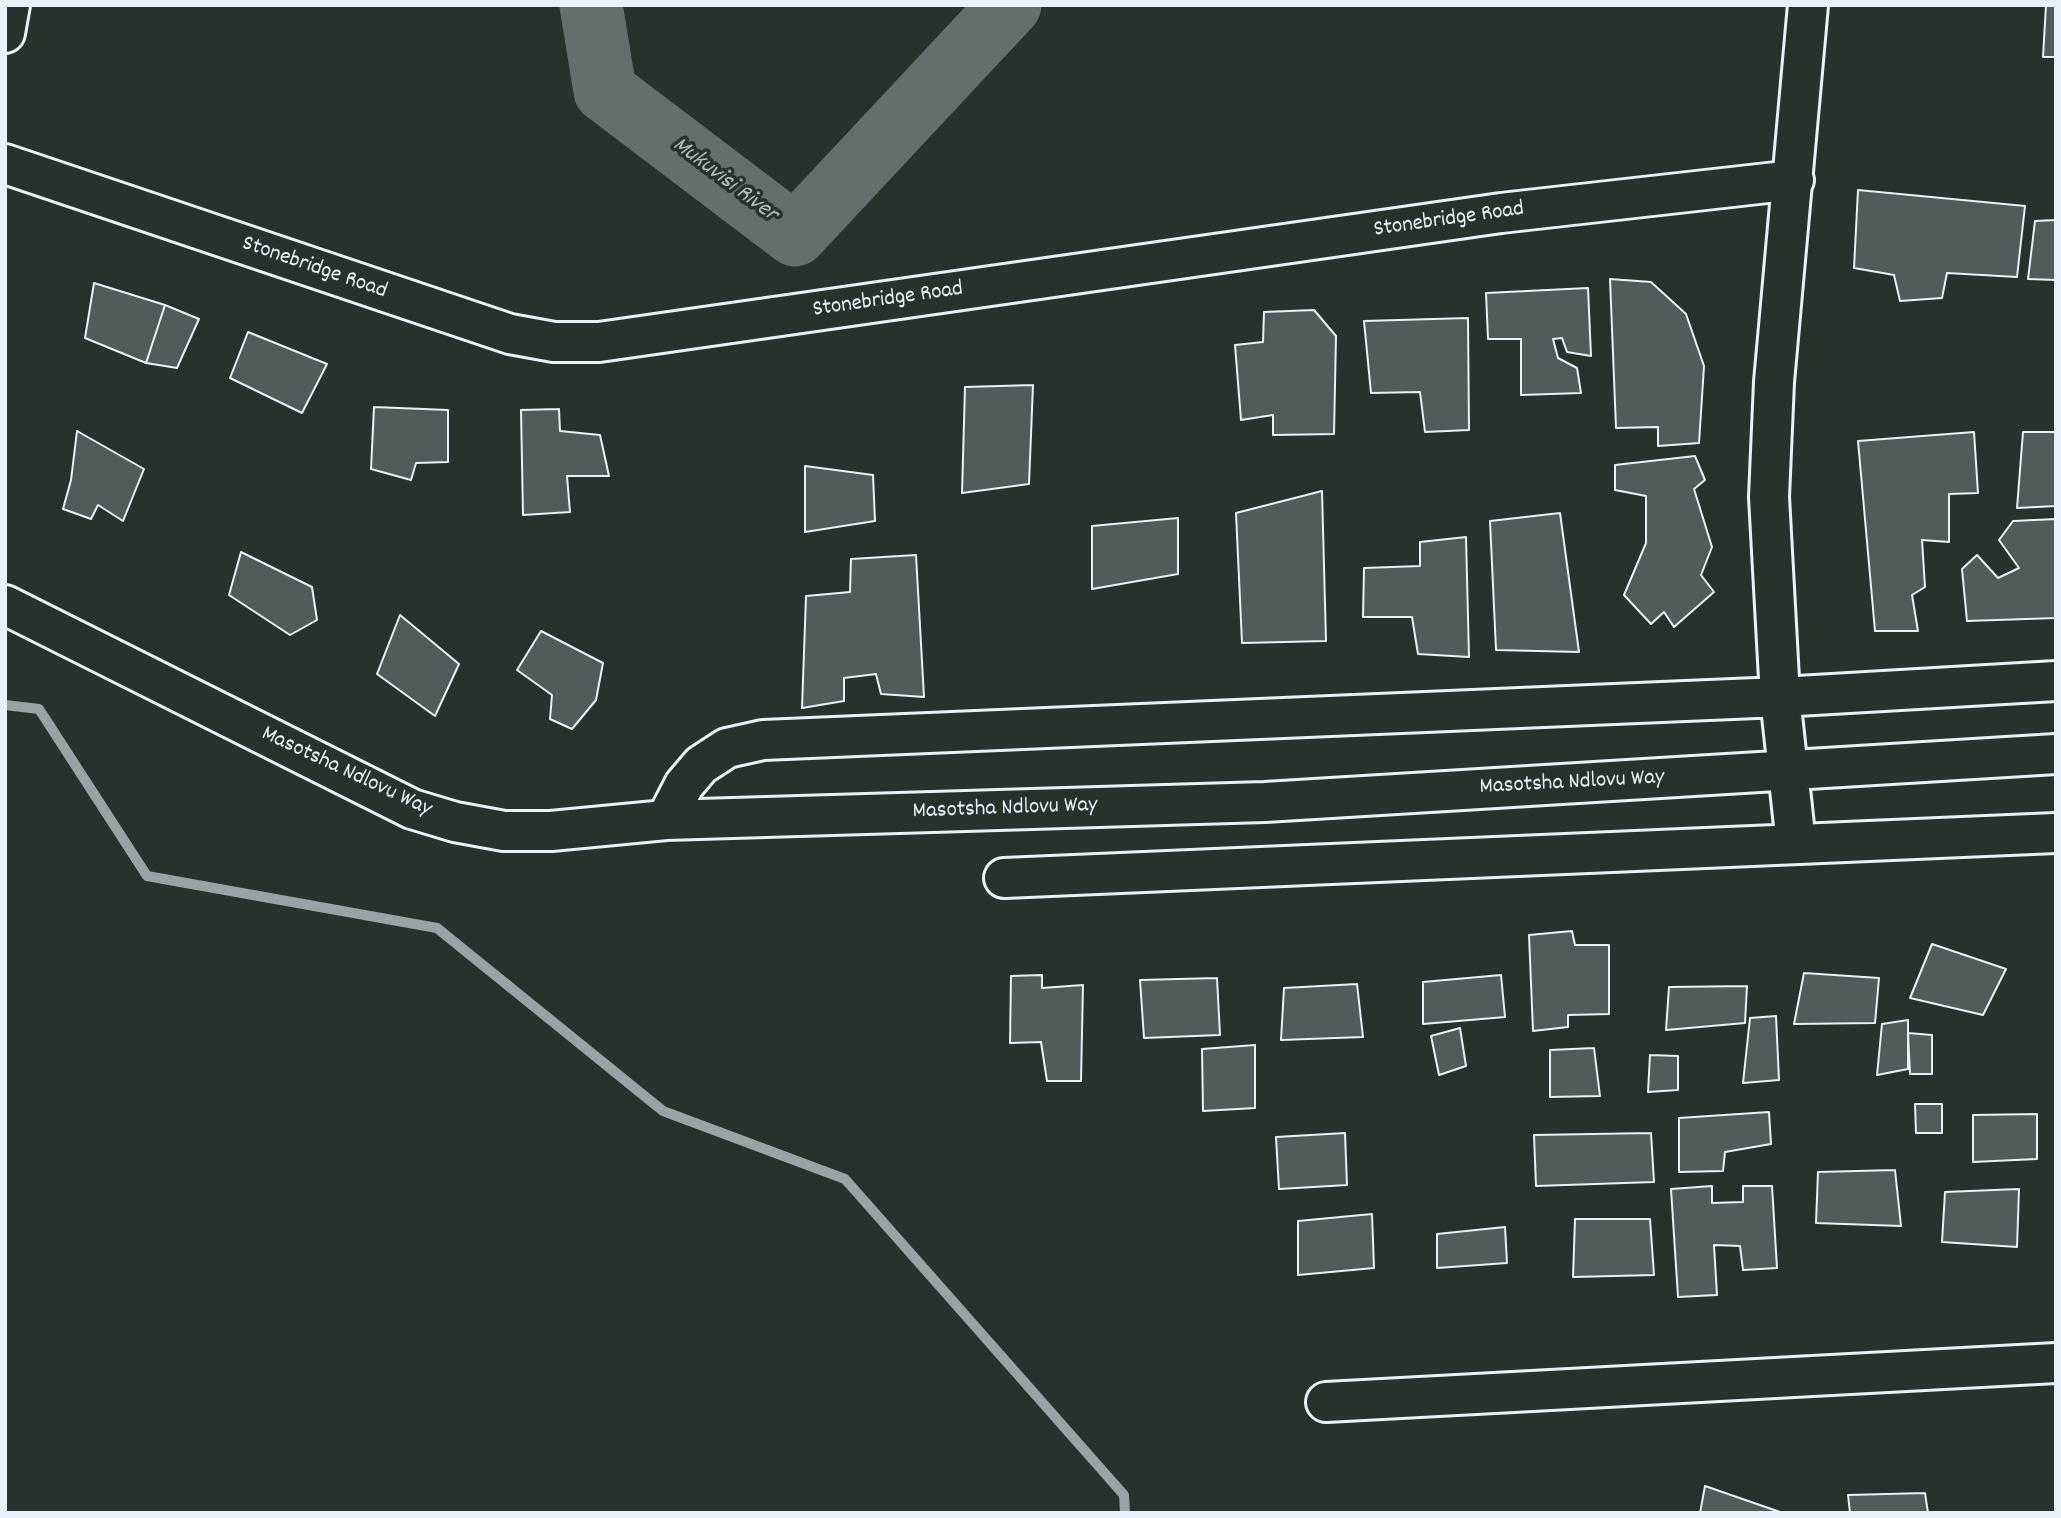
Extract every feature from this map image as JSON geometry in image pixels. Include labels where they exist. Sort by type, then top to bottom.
[{"type":"street","points":[[5,33],[10,5]]},
{"type":"street","points":[[1796,844],[1780,697],[1771,550],[1770,461],[1774,382],[1808,5]]},
{"type":"street","name":"Stonebridge Road","points":[[5,164],[510,334],[554,342],[600,342],[1501,213],[1794,180]]},
{"type":"street","name":"Masotsha Ndlovu Way","points":[[5,605],[412,809],[455,822],[504,831],[551,831],[666,820],[1265,803],[2056,754]]},
{"type":"street","points":[[666,820],[684,785],[701,765],[727,748],[763,740],[1780,697],[2056,681]]},
{"type":"street","points":[[1004,878],[2056,833]]},
{"type":"street","points":[[1326,1402],[2056,1363]]},
{"type":"building","points":[[2046,5],[2056,5],[2056,57],[2043,57]]},
{"type":"building","points":[[1858,190],[2025,206],[2017,277],[1947,273],[1942,298],[1900,301],[1894,275],[1854,268]]},
{"type":"building","points":[[2056,220],[2056,280],[2028,279],[2035,221]]},
{"type":"building","points":[[1610,279],[1651,282],[1686,314],[1704,366],[1699,443],[1658,446],[1658,427],[1616,428]]},
{"type":"building","points":[[94,283],[165,305],[146,363],[85,338]]},
{"type":"building","points":[[1588,288],[1591,356],[1567,352],[1562,338],[1553,339],[1558,358],[1577,368],[1581,393],[1521,395],[1521,339],[1488,339],[1486,293]]},
{"type":"building","points":[[165,305],[199,319],[177,368],[146,363]]},
{"type":"building","points":[[1314,310],[1336,336],[1334,434],[1273,435],[1273,415],[1241,420],[1235,345],[1263,342],[1264,312]]},
{"type":"building","points":[[1468,318],[1469,430],[1425,432],[1420,392],[1371,393],[1364,321]]},
{"type":"building","points":[[248,332],[327,364],[302,413],[230,378]]},
{"type":"building","points":[[1033,385],[1029,484],[962,493],[965,387]]},
{"type":"building","points":[[374,407],[448,410],[448,462],[416,463],[411,480],[371,469]]},
{"type":"building","points":[[559,409],[560,431],[600,435],[609,476],[567,476],[570,512],[523,515],[521,410]]},
{"type":"building","points":[[77,431],[144,469],[123,521],[98,505],[91,519],[63,509],[71,480]]},
{"type":"building","points":[[1974,432],[1978,493],[1949,494],[1949,542],[1922,540],[1925,587],[1912,595],[1918,631],[1875,631],[1858,441]]},
{"type":"building","points":[[2023,432],[2056,432],[2056,506],[2017,508]]},
{"type":"building","points":[[1695,456],[1705,480],[1694,489],[1712,547],[1701,575],[1714,592],[1674,627],[1664,612],[1651,624],[1624,595],[1646,543],[1646,496],[1615,490],[1615,465]]},
{"type":"building","points":[[805,466],[873,475],[875,521],[805,532]]},
{"type":"building","points":[[1322,491],[1326,641],[1242,643],[1236,513]]},
{"type":"building","points":[[1560,513],[1579,652],[1496,650],[1490,521]]},
{"type":"building","points":[[1178,518],[1178,574],[1092,589],[1092,526]]},
{"type":"building","points":[[2056,519],[2056,618],[1967,621],[1962,569],[1977,555],[1998,578],[2019,568],[1999,540],[2013,521]]},
{"type":"building","points":[[1466,537],[1469,657],[1418,654],[1412,617],[1363,617],[1364,568],[1420,566],[1420,542]]},
{"type":"building","points":[[241,552],[312,587],[317,620],[290,635],[229,595]]},
{"type":"building","points":[[916,555],[924,697],[881,694],[876,674],[844,678],[844,701],[802,708],[806,596],[850,592],[851,559]]},
{"type":"building","points":[[400,615],[459,664],[435,716],[377,674]]},
{"type":"building","points":[[541,631],[603,663],[596,700],[572,729],[550,719],[552,695],[517,670]]},
{"type":"building","points":[[1572,931],[1575,945],[1609,945],[1609,1014],[1568,1015],[1568,1027],[1533,1031],[1529,935]]},
{"type":"building","points":[[1932,944],[2006,969],[1983,1015],[1910,998]]},
{"type":"building","points":[[1804,973],[1879,978],[1875,1023],[1794,1024]]},
{"type":"building","points":[[1042,975],[1042,988],[1083,985],[1081,1081],[1047,1081],[1041,1042],[1010,1043],[1011,976]]},
{"type":"building","points":[[1501,975],[1505,1017],[1423,1024],[1423,982]]},
{"type":"building","points":[[1217,978],[1220,1035],[1144,1038],[1140,980]]},
{"type":"building","points":[[1357,984],[1363,1037],[1281,1040],[1284,988]]},
{"type":"building","points":[[1747,986],[1745,1023],[1666,1030],[1669,987]]},
{"type":"building","points":[[1776,1016],[1779,1080],[1743,1083],[1750,1018]]},
{"type":"building","points":[[1908,1020],[1908,1069],[1877,1075],[1882,1024]]},
{"type":"building","points":[[1460,1028],[1466,1066],[1439,1075],[1431,1036]]},
{"type":"building","points":[[1908,1033],[1932,1035],[1932,1074],[1910,1074]]},
{"type":"building","points":[[1255,1045],[1255,1108],[1203,1111],[1202,1049]]},
{"type":"building","points":[[1594,1048],[1600,1096],[1550,1097],[1550,1050]]},
{"type":"building","points":[[1650,1055],[1678,1056],[1678,1090],[1648,1092]]},
{"type":"building","points":[[1915,1104],[1942,1104],[1942,1133],[1916,1133]]},
{"type":"building","points":[[1769,1112],[1771,1144],[1725,1152],[1723,1171],[1679,1172],[1679,1118]]},
{"type":"building","points":[[2037,1114],[2037,1159],[1973,1162],[1973,1115]]},
{"type":"building","points":[[1345,1133],[1347,1185],[1279,1189],[1276,1137]]},
{"type":"building","points":[[1651,1133],[1654,1182],[1536,1186],[1534,1135]]},
{"type":"building","points":[[1895,1170],[1901,1226],[1816,1223],[1818,1172]]},
{"type":"building","points":[[1712,1186],[1712,1203],[1743,1202],[1743,1186],[1772,1186],[1777,1268],[1743,1270],[1740,1246],[1714,1245],[1717,1295],[1678,1297],[1671,1189]]},
{"type":"building","points":[[2019,1189],[2017,1247],[1942,1242],[1945,1192]]},
{"type":"building","points":[[1372,1214],[1374,1268],[1298,1275],[1298,1221]]},
{"type":"building","points":[[1575,1219],[1650,1219],[1654,1275],[1573,1277]]},
{"type":"building","points":[[1505,1227],[1507,1263],[1437,1268],[1437,1234]]},
{"type":"building","points":[[1705,1486],[1780,1512],[1780,1513],[1700,1513]]},
{"type":"building","points":[[1925,1493],[1928,1513],[1850,1513],[1848,1495]]},
{"type":"waterway","name":"Mukuvisi River","points":[[591,5],[605,91],[795,235],[1010,5]]},
{"type":"waterway","points":[[5,705],[39,709],[147,876],[437,928],[663,1111],[845,1179],[1124,1495],[1125,1513]]}]
